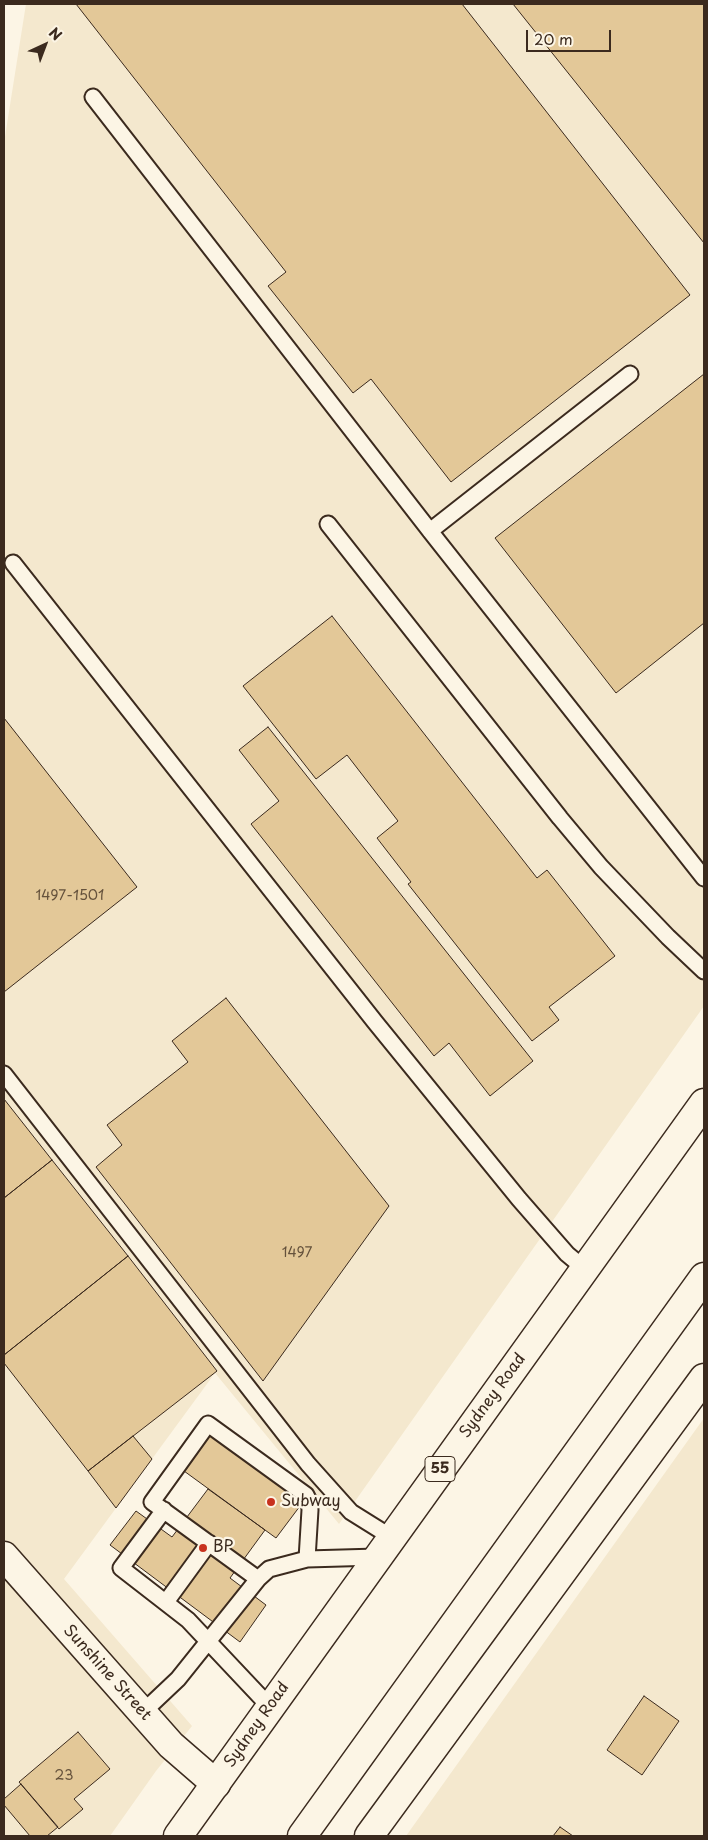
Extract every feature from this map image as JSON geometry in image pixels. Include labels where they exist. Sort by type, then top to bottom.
[{"type":"main road","name":"Sydney Road","points":[[178,1836],[704,1103]]},
{"type":"main road","points":[[302,1836],[704,1278]]},
{"type":"main road","points":[[369,1836],[704,1378]]},
{"type":"main road","name":"Sunshine Street","points":[[4,1556],[142,1713],[177,1750],[216,1784]]},
{"type":"lane","points":[[93,97],[430,531],[704,878]]},
{"type":"lane","points":[[430,531],[630,374]]},
{"type":"lane","points":[[328,524],[601,867],[668,937],[704,971]]},
{"type":"lane","points":[[14,563],[381,1030],[519,1199],[567,1254],[585,1269]]},
{"type":"lane","points":[[4,1074],[308,1464],[384,1547]]},
{"type":"lane","points":[[258,1579],[152,1502],[208,1424],[306,1495],[310,1510],[307,1559]]},
{"type":"lane","points":[[164,1510],[121,1568],[166,1602],[208,1639],[236,1673],[270,1707]]},
{"type":"lane","points":[[166,1602],[209,1543]]},
{"type":"lane","points":[[142,1713],[178,1679],[208,1639],[258,1579],[269,1569],[285,1563],[384,1547]]},
{"type":"shaded area","points":[[26,4],[704,4],[704,1006],[339,1524],[215,1373],[64,1579],[192,1726],[156,1771],[110,1836],[4,1836],[4,143]]},
{"type":"shaded area","points":[[704,1418],[704,1836],[406,1836]]},
{"type":"building","points":[[76,4],[462,4],[690,295],[451,482],[371,379],[353,393],[268,286],[286,272]]},
{"type":"building","points":[[513,4],[704,4],[704,243]]},
{"type":"building","points":[[704,374],[704,623],[616,693],[495,538]]},
{"type":"building","points":[[332,616],[537,878],[547,870],[615,956],[549,1007],[559,1020],[532,1041],[408,884],[411,882],[377,838],[398,821],[347,755],[316,779],[243,686]]},
{"type":"building","points":[[4,718],[137,887],[4,992]]},
{"type":"building","points":[[268,727],[533,1061],[490,1096],[449,1043],[434,1056],[251,824],[279,801],[239,750]]},
{"type":"building","points":[[226,998],[389,1206],[263,1381],[96,1167],[122,1145],[107,1125],[188,1062],[172,1041]]},
{"type":"building","points":[[4,1099],[52,1160],[4,1198]]},
{"type":"building","points":[[52,1160],[128,1256],[4,1355],[4,1198]]},
{"type":"building","points":[[128,1256],[217,1371],[88,1471],[4,1363],[4,1355]]},
{"type":"building","points":[[211,1433],[299,1498],[300,1506],[276,1538],[184,1471]]},
{"type":"building","points":[[133,1436],[152,1459],[116,1508],[88,1471]]},
{"type":"building","points":[[208,1489],[265,1530],[230,1578],[266,1605],[240,1642],[110,1545],[136,1511],[172,1537]]},
{"type":"building","points":[[644,1696],[679,1721],[642,1775],[607,1750]]},
{"type":"building","points":[[78,1732],[110,1769],[74,1799],[83,1809],[59,1829],[19,1782]]},
{"type":"building","points":[[21,1784],[58,1827],[47,1836],[30,1836],[4,1805],[4,1799]]},
{"type":"building","points":[[560,1827],[573,1836],[553,1836]]},
{"type":"place","name":"Subway","points":[[271,1502]]},
{"type":"place","name":"BP","points":[[203,1548]]}]
